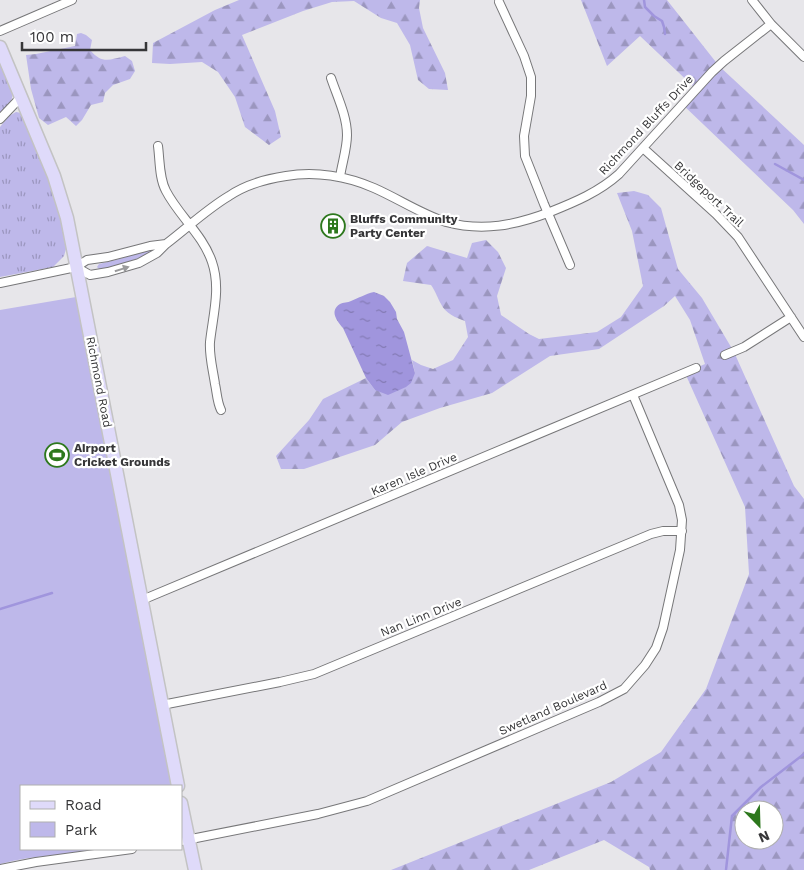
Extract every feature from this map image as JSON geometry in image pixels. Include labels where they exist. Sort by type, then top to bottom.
[{"type":"main road","name":"Richmond Road","points":[[0,47],[54,176],[67,218],[178,785]]},
{"type":"main road","points":[[182,812],[185,840],[195,870]]},
{"type":"street","points":[[0,31],[72,0]]},
{"type":"street","points":[[752,0],[770,24],[804,58]]},
{"type":"street","points":[[500,2],[524,56],[531,77],[531,96],[524,136],[525,156],[570,265]]},
{"type":"street","name":"Richmond Bluffs Drive","points":[[76,267],[90,275],[139,263],[157,252],[230,195],[259,182],[304,174],[340,177],[374,188],[446,222],[478,226],[505,225],[527,221],[582,198],[605,185],[619,174],[706,78],[770,24]]},
{"type":"street","points":[[331,78],[346,128],[346,144],[340,177]]},
{"type":"street","points":[[0,119],[21,97]]},
{"type":"street","points":[[158,146],[163,186],[208,254],[215,272],[215,303],[210,350],[221,410]]},
{"type":"street","name":"Bridgeport Trail","points":[[643,148],[716,214],[738,237],[804,337]]},
{"type":"street","points":[[0,283],[76,267],[87,260],[166,244]]},
{"type":"street","points":[[725,356],[744,348],[791,317]]},
{"type":"street","name":"Karen Isle Drive","points":[[142,600],[696,368]]},
{"type":"street","name":"Swetland Boulevard","points":[[185,840],[318,814],[367,800],[600,702],[624,689],[645,665],[656,648],[666,618],[682,531],[679,505],[633,395]]},
{"type":"street","name":"Nan Linn Drive","points":[[162,705],[314,674],[650,534],[663,531],[682,531]]},
{"type":"street","points":[[0,869],[125,850]]},
{"type":"green space","points":[[239,0],[420,0],[419,8],[423,28],[445,73],[448,90],[429,89],[418,80],[410,45],[397,23],[381,18],[354,1],[332,2],[303,11],[242,35],[275,111],[281,137],[269,145],[245,127],[235,97],[218,72],[202,62],[152,63],[153,43],[215,10]]},
{"type":"green space","points":[[581,0],[667,0],[719,66],[804,145],[804,224],[793,210],[682,104],[696,89],[640,36],[607,66]]},
{"type":"green space","points":[[81,33],[92,40],[90,50],[98,57],[110,60],[125,56],[132,61],[135,71],[130,79],[113,85],[105,93],[103,102],[91,105],[76,126],[66,117],[48,125],[39,118],[31,89],[26,55],[75,46],[77,34]]},
{"type":"green space","points":[[0,62],[12,89],[12,98],[0,115]]},
{"type":"green space","points":[[16,112],[20,113],[24,118],[58,205],[66,249],[64,256],[53,267],[0,277],[0,127],[9,116]]},
{"type":"green space","points":[[634,191],[648,195],[661,208],[678,269],[702,298],[734,352],[794,486],[804,499],[804,870],[650,870],[649,867],[604,840],[529,870],[391,870],[611,782],[661,752],[706,689],[749,574],[745,507],[685,373],[705,364],[690,320],[675,296],[664,306],[599,349],[550,356],[492,393],[440,408],[402,422],[375,445],[304,469],[281,469],[276,456],[309,420],[323,399],[366,378],[375,390],[415,373],[412,360],[433,369],[453,360],[468,337],[465,321],[445,310],[431,285],[403,281],[407,263],[427,246],[467,258],[472,243],[486,240],[498,252],[506,268],[497,296],[501,315],[539,339],[597,332],[621,317],[643,286],[632,231],[617,193]]},
{"type":"green space","points":[[152,249],[153,251],[121,265],[100,270],[97,267],[99,264]]},
{"type":"green space","name":"Airport Cricket Grounds","points":[[82,296],[178,785],[20,785],[20,850],[102,850],[27,858],[0,864],[0,310]]},
{"type":"water","points":[[374,292],[384,296],[396,312],[397,319],[404,332],[415,373],[411,383],[388,395],[375,390],[366,378],[343,328],[335,316],[335,310],[340,304]]},
{"type":"waterway","points":[[644,0],[645,7],[662,21],[665,34]]},
{"type":"waterway","points":[[775,164],[804,180]]},
{"type":"waterway","points":[[0,609],[52,593]]},
{"type":"waterway","points":[[726,870],[732,816],[761,787],[804,754]]},
{"type":"place","name":"Bluffs Community Party Center","points":[[333,226]]},
{"type":"place","name":"Airport Cricket Grounds","points":[[57,455]]}]
